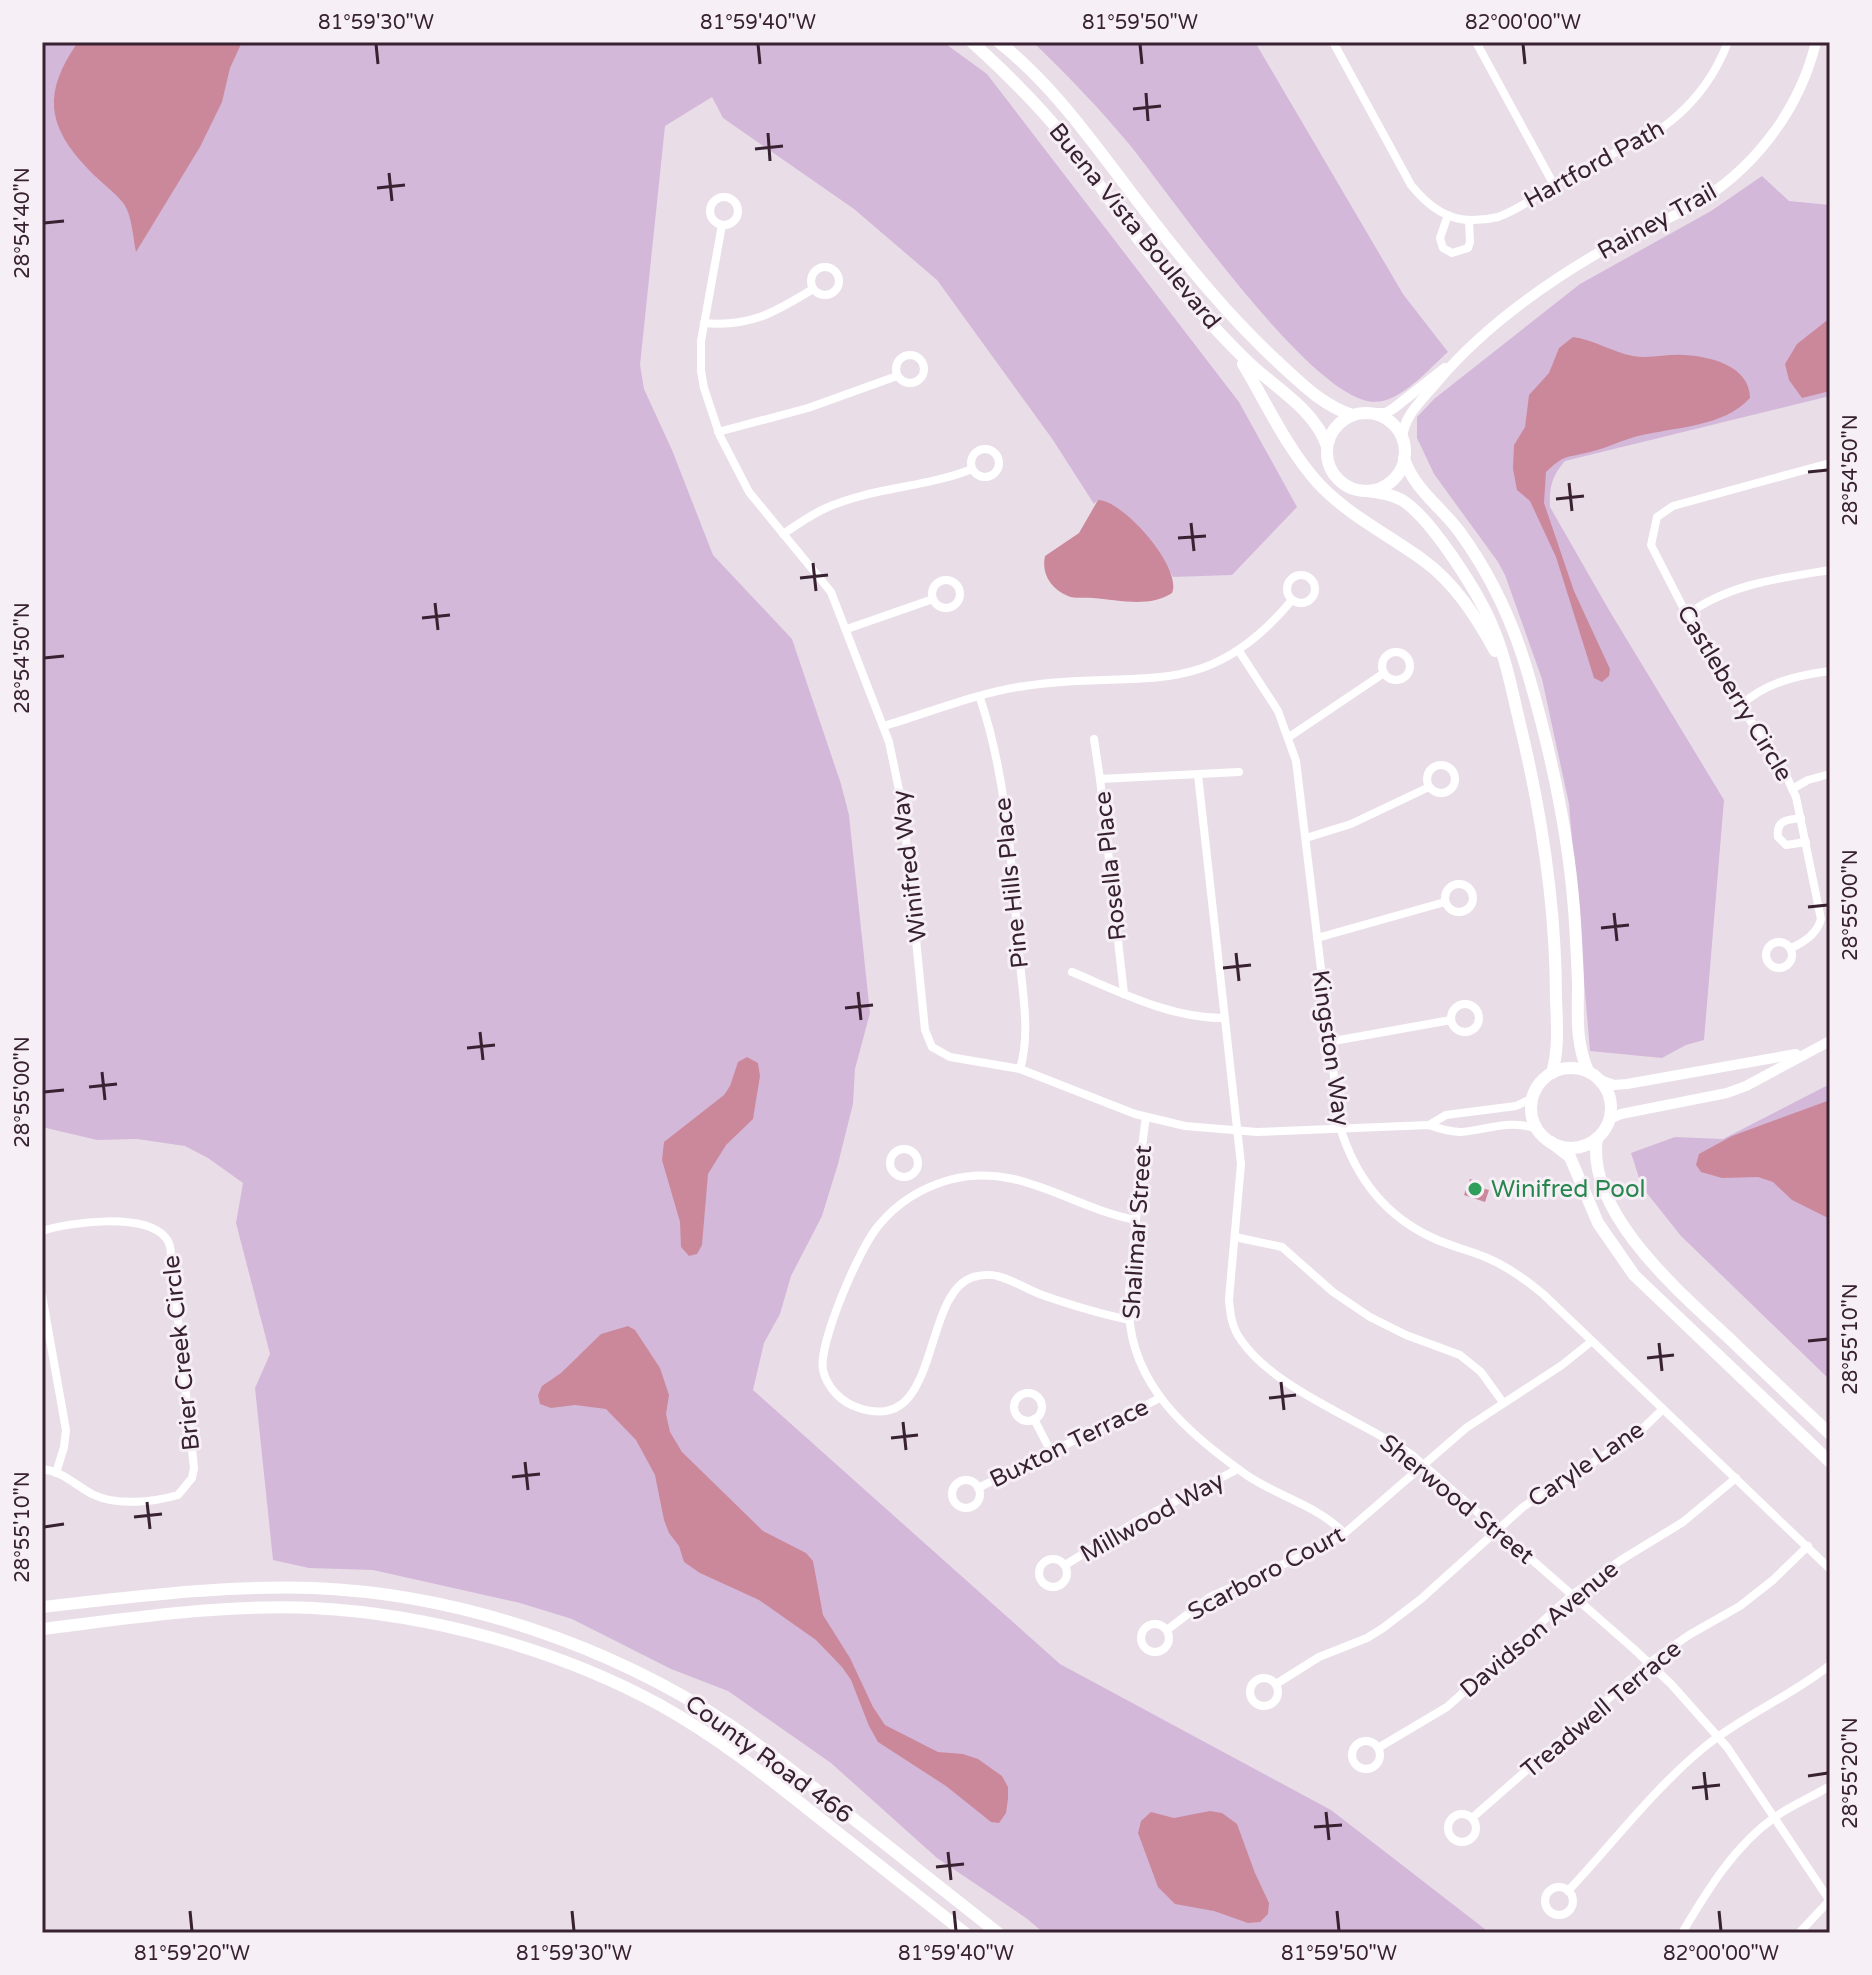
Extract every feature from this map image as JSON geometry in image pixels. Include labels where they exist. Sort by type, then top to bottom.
[{"type":"main road","name":"Buena Vista Boulevard","points":[[972,42],[1009,75],[1064,137],[1140,240],[1233,347],[1267,381],[1310,416],[1321,429],[1327,446]]},
{"type":"main road","name":"Buena Vista Boulevard","points":[[999,42],[1081,123],[1146,212],[1244,331],[1311,392],[1334,409],[1352,415]]},
{"type":"main road","points":[[1233,347],[1292,449],[1319,485],[1353,513],[1426,562],[1455,589],[1480,623],[1508,675]]},
{"type":"main road","points":[[1552,1073],[1557,1043],[1556,969],[1548,876],[1536,789],[1508,675],[1492,624],[1472,586],[1427,525],[1402,501],[1382,493],[1353,489],[1332,472],[1327,459],[1331,433],[1340,422],[1352,415],[1374,413],[1396,427],[1402,438],[1404,459],[1411,477],[1453,524],[1493,584],[1506,610],[1529,676],[1563,821],[1574,910],[1578,1042],[1588,1071]]},
{"type":"main road","points":[[1366,491],[1387,485],[1395,478],[1404,459]]},
{"type":"main road","points":[[1830,1434],[1664,1277],[1630,1236],[1607,1196],[1596,1168],[1597,1138],[1610,1119],[1610,1098],[1600,1080],[1588,1071],[1576,1068],[1552,1073],[1543,1079],[1533,1098],[1533,1120],[1538,1130],[1570,1157],[1598,1223],[1634,1275],[1830,1462]]},
{"type":"main road","points":[[1551,1142],[1574,1147],[1597,1138]]},
{"type":"main road","name":"County Road 466","points":[[42,1607],[182,1592],[261,1587],[317,1588],[466,1610],[552,1637],[621,1665],[729,1725],[776,1758],[998,1933]]},
{"type":"main road","points":[[374,1614],[377,1606],[385,1601],[401,1599]]},
{"type":"main road","name":"County Road 466","points":[[42,1629],[183,1612],[313,1608],[374,1614],[461,1629],[540,1654],[610,1681],[661,1706],[767,1777],[965,1933]]},
{"type":"street","name":"Hartford Path","points":[[1333,42],[1411,185],[1429,205],[1448,215],[1469,220],[1496,217],[1669,123],[1700,92],[1721,60],[1728,42]]},
{"type":"street","points":[[1476,42],[1554,185]]},
{"type":"street","name":"Rainey Trail","points":[[1374,413],[1386,413],[1394,408],[1514,311],[1570,271],[1690,207],[1735,175],[1765,144],[1783,119],[1798,91],[1816,42]]},
{"type":"street","points":[[1448,215],[1440,238],[1443,248],[1452,253],[1468,248],[1469,220]]},
{"type":"street","name":"Winifred Way","points":[[722,225],[704,323],[701,371],[718,432],[749,492],[831,592],[884,726],[895,762],[903,809],[927,1039],[932,1047],[950,1057],[1020,1069],[1146,1117],[1185,1126],[1284,1131],[1429,1125]]},
{"type":"street","points":[[704,323],[732,324],[758,319],[813,289]]},
{"type":"street","name":"Rainey Trail","points":[[1402,438],[1407,418],[1453,363]]},
{"type":"street","points":[[718,432],[808,408],[897,376]]},
{"type":"street","name":"Castleberry Circle","points":[[1791,948],[1814,934],[1821,919],[1801,818],[1792,789],[1784,771],[1711,662],[1651,545],[1657,517],[1673,506],[1830,463]]},
{"type":"street","points":[[783,534],[816,513],[847,500],[935,483],[972,469]]},
{"type":"street","points":[[1687,615],[1719,596],[1764,581],[1830,570]]},
{"type":"street","points":[[847,629],[933,599]]},
{"type":"street","points":[[884,726],[1035,684],[1181,675],[1239,651],[1265,631],[1292,600]]},
{"type":"street","name":"Kingston Way","points":[[1239,651],[1265,688],[1289,737],[1296,761],[1340,1127],[1356,1169],[1374,1194],[1393,1212],[1432,1238],[1488,1258],[1524,1278],[1830,1569]]},
{"type":"street","points":[[1740,706],[1765,687],[1830,671]]},
{"type":"street","points":[[1289,737],[1384,673]]},
{"type":"street","name":"Pine Hills Place","points":[[980,698],[994,751],[1015,906],[1025,1026],[1020,1069]]},
{"type":"street","name":"Rosella Place","points":[[1094,739],[1124,994]]},
{"type":"street","points":[[1100,779],[1239,772]]},
{"type":"street","points":[[1792,789],[1808,780],[1830,774]]},
{"type":"street","name":"Sherwood Street","points":[[1198,775],[1241,1174],[1230,1312],[1242,1343],[1288,1383],[1379,1434],[1422,1464],[1649,1663],[1718,1737],[1830,1900]]},
{"type":"street","points":[[1306,838],[1351,824],[1429,787]]},
{"type":"street","name":"Castleberry Circle","points":[[1801,818],[1782,822],[1778,827],[1778,837],[1786,845],[1806,842]]},
{"type":"street","points":[[1317,938],[1445,902]]},
{"type":"street","points":[[1072,972],[1124,994],[1187,1014],[1223,1018]]},
{"type":"street","points":[[1328,1042],[1451,1020]]},
{"type":"street","points":[[1610,1119],[1621,1114],[1727,1093],[1830,1041]]},
{"type":"street","points":[[1600,1080],[1614,1085],[1627,1084],[1778,1059],[1817,1049]]},
{"type":"street","points":[[1429,1125],[1446,1115],[1516,1106],[1533,1098]]},
{"type":"street","name":"Shalimar Street","points":[[1146,1117],[1129,1296],[1130,1320],[1140,1363],[1160,1398],[1190,1430],[1238,1469],[1328,1519],[1344,1533]]},
{"type":"street","points":[[1429,1125],[1460,1132],[1520,1124],[1538,1130]]},
{"type":"street","points":[[910,1176],[918,1191]]},
{"type":"street","points":[[1130,1320],[1081,1308],[999,1276],[972,1277],[952,1294],[920,1379],[909,1398],[891,1408],[861,1409],[850,1405],[833,1391],[823,1373],[825,1347],[852,1272],[868,1240],[891,1212],[918,1191],[966,1177],[1005,1176],[1136,1220]]},
{"type":"street","name":"Brier Creek Circle","points":[[42,1231],[67,1225],[118,1222],[149,1227],[165,1237],[170,1245],[194,1468],[192,1478],[178,1495],[136,1501],[119,1501],[94,1495],[56,1473],[42,1469]]},
{"type":"street","points":[[1235,1237],[1282,1247],[1333,1292],[1370,1317],[1460,1355],[1481,1372],[1502,1401]]},
{"type":"street","points":[[42,1295],[66,1430],[56,1473]]},
{"type":"street","name":"Scarboro Court","points":[[1167,1630],[1210,1597],[1313,1551],[1344,1533],[1422,1464],[1502,1401],[1562,1365],[1592,1341]]},
{"type":"street","name":"Buxton Terrace","points":[[978,1488],[1160,1398]]},
{"type":"street","name":"Caryle Lane","points":[[1276,1684],[1319,1657],[1367,1638],[1383,1628],[1421,1599],[1543,1492],[1636,1435],[1663,1409]]},
{"type":"street","points":[[1034,1419],[1051,1452]]},
{"type":"street","name":"Millwood Way","points":[[1065,1565],[1137,1521],[1238,1469]]},
{"type":"street","name":"Davidson Avenue","points":[[1378,1748],[1447,1707],[1572,1595],[1683,1522],[1736,1478]]},
{"type":"street","name":"Treadwell Terrace","points":[[1472,1818],[1649,1663],[1689,1635],[1740,1606],[1808,1546]]},
{"type":"street","points":[[1568,1891],[1663,1786],[1718,1737],[1797,1690],[1830,1665]]},
{"type":"street","points":[[1682,1933],[1722,1869],[1775,1817],[1830,1786]]},
{"type":"street","points":[[1799,1933],[1830,1900]]},
{"type":"shaded area","points":[[42,42],[943,42],[987,74],[1239,402],[1297,507],[1232,575],[1173,577],[1143,531],[1110,506],[1098,500],[1094,504],[1053,440],[937,280],[854,209],[723,118],[712,97],[665,126],[640,365],[644,389],[672,450],[713,555],[792,639],[849,815],[870,1013],[855,1069],[853,1104],[822,1216],[791,1276],[780,1314],[764,1343],[753,1390],[1060,1664],[1331,1810],[1490,1933],[1044,1933],[937,1858],[831,1763],[728,1691],[671,1669],[572,1619],[520,1603],[373,1570],[309,1568],[273,1560],[255,1388],[270,1354],[236,1223],[243,1183],[185,1146],[137,1139],[97,1140],[42,1127]]},
{"type":"shaded area","points":[[78,42],[242,42],[230,68],[222,102],[200,147],[136,252],[131,221],[124,204],[74,153],[57,123],[54,108],[59,77]]},
{"type":"shaded area","points":[[1033,42],[1255,42],[1403,294],[1448,352],[1411,386],[1389,399],[1367,401],[1340,388],[1309,363],[1275,328],[1129,144]]},
{"type":"shaded area","points":[[1762,176],[1789,201],[1830,205],[1830,396],[1565,461],[1554,477],[1551,488],[1550,507],[1724,800],[1704,1040],[1686,1045],[1662,1058],[1590,1051],[1569,804],[1542,679],[1505,575],[1434,474],[1417,438],[1417,417],[1434,399],[1580,284],[1711,211]]},
{"type":"shaded area","points":[[1830,318],[1830,391],[1802,398],[1789,380],[1785,364],[1797,344]]},
{"type":"shaded area","points":[[1573,337],[1633,356],[1683,355],[1716,361],[1727,365],[1743,378],[1750,398],[1727,415],[1638,436],[1566,458],[1546,472],[1544,503],[1574,591],[1610,669],[1609,676],[1602,682],[1594,678],[1556,557],[1530,501],[1517,490],[1513,469],[1514,445],[1525,427],[1529,395],[1549,373],[1559,348]]},
{"type":"shaded area","points":[[1098,500],[1122,511],[1148,537],[1169,568],[1172,593],[1144,602],[1123,601],[1071,597],[1052,585],[1046,575],[1045,556],[1079,533]]},
{"type":"shaded area","points":[[747,1057],[758,1063],[760,1076],[753,1119],[726,1145],[708,1174],[702,1245],[697,1254],[689,1256],[681,1247],[680,1222],[662,1160],[664,1142],[724,1095],[738,1062]]},
{"type":"shaded area","points":[[1830,1084],[1830,1380],[1681,1236],[1642,1187],[1631,1153],[1675,1137],[1723,1139]]},
{"type":"shaded area","points":[[1830,1100],[1830,1219],[1792,1200],[1773,1182],[1758,1177],[1722,1178],[1701,1172],[1696,1165],[1699,1154],[1732,1136]]},
{"type":"shaded area","name":"Winifred Pool","points":[[1470,1179],[1479,1182],[1478,1187],[1489,1190],[1485,1202],[1464,1195]]},
{"type":"shaded area","points":[[628,1326],[635,1330],[660,1368],[669,1395],[666,1414],[670,1432],[682,1452],[763,1531],[806,1553],[813,1561],[823,1615],[850,1658],[885,1725],[938,1752],[978,1759],[1002,1776],[1008,1787],[1008,1799],[1006,1813],[999,1823],[991,1822],[946,1786],[878,1742],[851,1680],[816,1640],[759,1600],[700,1573],[684,1562],[664,1520],[655,1475],[636,1440],[606,1409],[575,1405],[551,1408],[540,1404],[538,1395],[542,1386],[561,1373],[601,1334]]},
{"type":"shaded area","points":[[1210,1811],[1222,1813],[1237,1824],[1269,1903],[1268,1914],[1260,1922],[1248,1923],[1214,1911],[1175,1904],[1158,1887],[1138,1833],[1141,1821],[1151,1812],[1174,1818]]},
{"type":"place","name":"Winifred Pool","points":[[1475,1189]]}]
